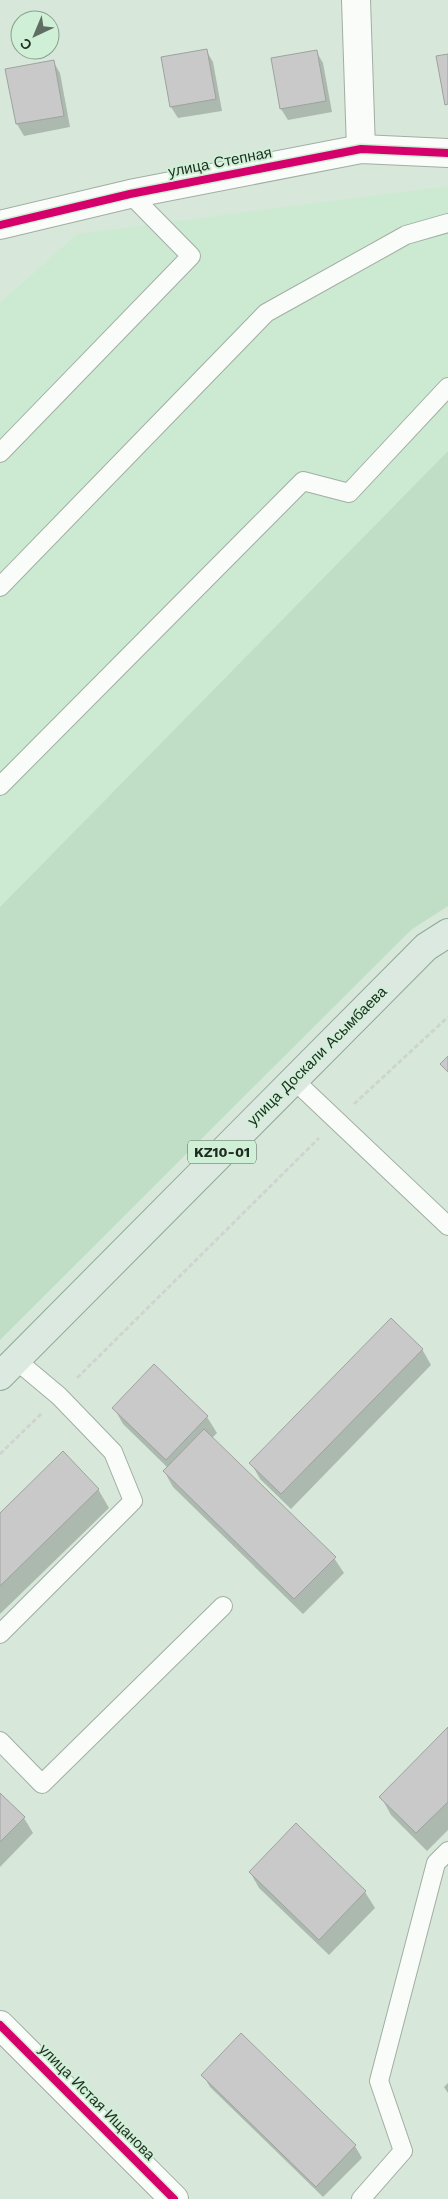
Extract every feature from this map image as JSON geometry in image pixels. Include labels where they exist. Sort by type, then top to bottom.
[{"type":"main road","name":"улица Доскали Асымбаева","points":[[8,1368],[426,947],[448,933]]},
{"type":"street","points":[[356,0],[361,149]]},
{"type":"street","name":"улица Степная","points":[[0,225],[130,194],[361,149],[448,153]]},
{"type":"street","name":"улица Истая Ищанова","points":[[0,2025],[174,2199]]},
{"type":"lane","points":[[0,454],[191,256],[130,194]]},
{"type":"lane","points":[[0,587],[266,313],[406,234],[448,223]]},
{"type":"lane","points":[[0,786],[303,482],[348,493],[448,388]]},
{"type":"lane","points":[[294,1080],[441,1212],[448,1226]]},
{"type":"lane","points":[[0,1634],[133,1500],[113,1452],[59,1396],[8,1368]]},
{"type":"lane","points":[[0,1741],[42,1784],[222,1606]]},
{"type":"lane","points":[[361,2199],[403,2151],[379,2081],[436,1863],[448,1851]]},
{"type":"path","points":[[0,1454],[337,1120],[448,1017]]},
{"type":"shaded area","points":[[448,186],[448,451],[0,907],[0,303],[77,234]]},
{"type":"shaded area","points":[[448,451],[448,906],[411,930],[0,1340],[0,907]]},
{"type":"building","points":[[207,49],[216,99],[170,107],[161,57]]},
{"type":"building","points":[[317,50],[326,101],[280,109],[271,58]]},
{"type":"building","points":[[448,54],[448,104],[445,105],[436,56]]},
{"type":"building","points":[[54,60],[64,116],[16,124],[5,69]]},
{"type":"building","points":[[448,1056],[448,1072],[440,1064]]},
{"type":"building","points":[[391,1318],[423,1349],[281,1494],[249,1463]]},
{"type":"building","points":[[154,1364],[208,1416],[166,1460],[112,1408]]},
{"type":"building","points":[[204,1429],[336,1557],[294,1599],[163,1471]]},
{"type":"building","points":[[63,1451],[99,1489],[0,1586],[0,1513]]},
{"type":"building","points":[[448,1727],[448,1802],[416,1833],[379,1797]]},
{"type":"building","points":[[0,1793],[25,1817],[0,1842]]},
{"type":"building","points":[[296,1823],[366,1891],[319,1940],[249,1872]]},
{"type":"building","points":[[241,2033],[356,2145],[316,2187],[201,2075]]},
{"type":"cycle path","points":[[0,225],[130,194],[361,149],[448,153]]},
{"type":"cycle path","points":[[0,2025],[174,2199]]}]
